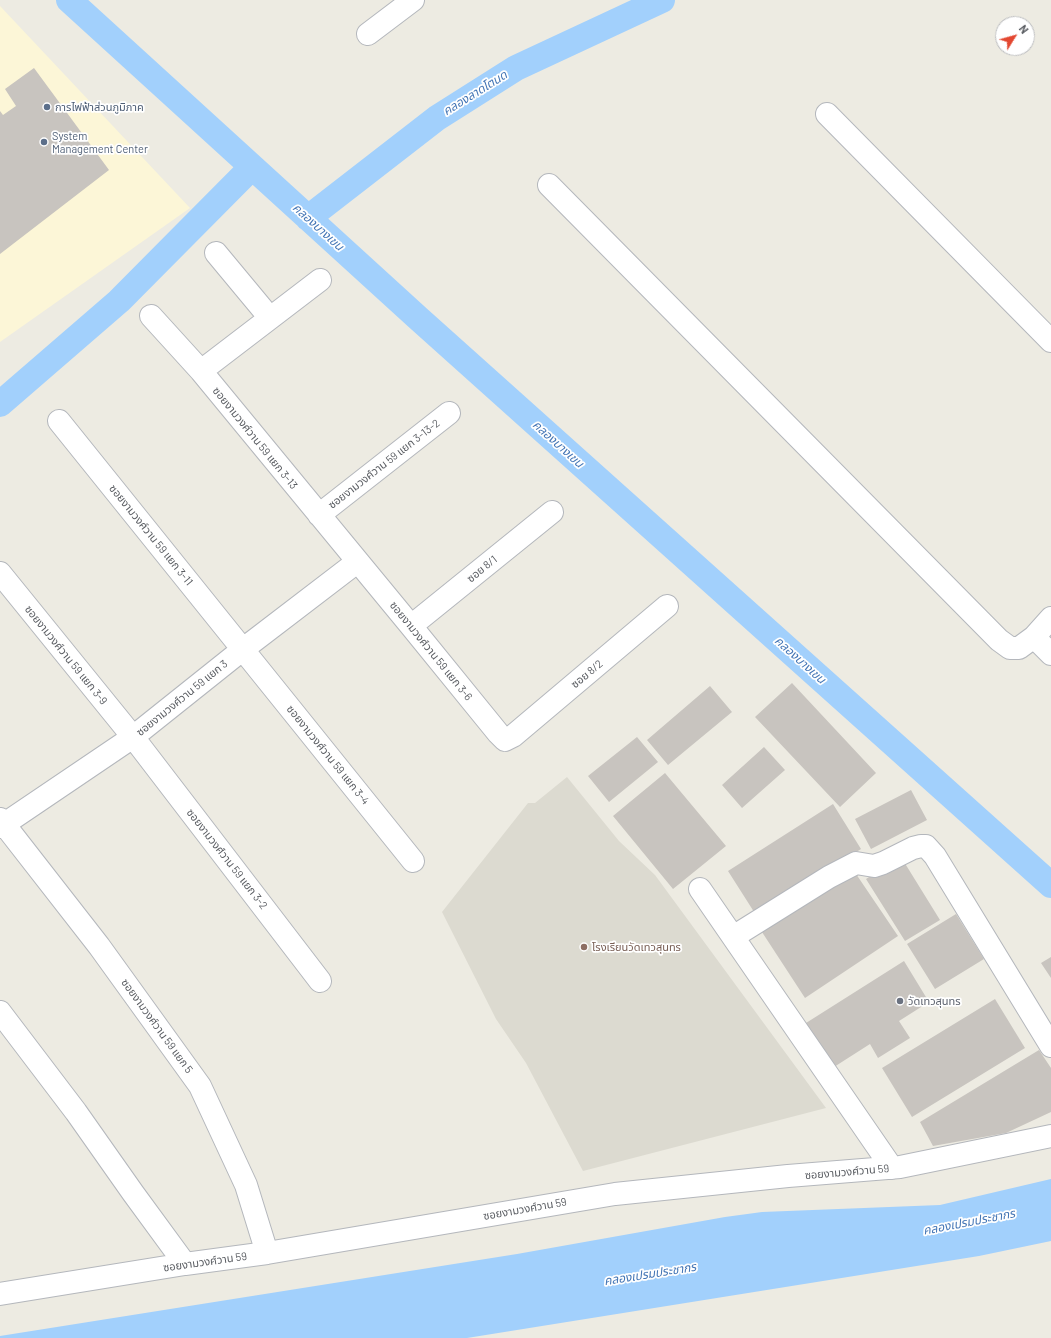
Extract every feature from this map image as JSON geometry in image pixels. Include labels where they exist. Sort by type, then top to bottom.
[{"type":"street","points":[[368,34],[413,0]]},
{"type":"street","points":[[827,114],[1051,341]]},
{"type":"street","points":[[549,185],[999,640],[1010,648],[1019,648],[1034,637],[1051,618]]},
{"type":"street","points":[[216,253],[270,318]]},
{"type":"street","points":[[201,372],[320,280]]},
{"type":"street","name":"ซอยงามวงศ์วาน 59 แยก 3-13","points":[[151,316],[201,372],[358,562]]},
{"type":"street","name":"ซอยงามวงศ์วาน 59 แยก 3-13-2","points":[[319,515],[449,413]]},
{"type":"street","name":"ซอยงามวงศ์วาน 59 แยก 3-11","points":[[59,421],[242,650]]},
{"type":"street","name":"ซอย 8/1","points":[[412,626],[552,512]]},
{"type":"street","name":"ซอยงามวงศ์วาน 59 แยก 3","points":[[1,823],[133,737],[242,650],[358,562]]},
{"type":"street","name":"ซอยงามวงศ์วาน 59 แยก 3-6","points":[[358,562],[505,740]]},
{"type":"street","name":"ซอยงามวงศ์วาน 59 แยก 3-9","points":[[0,573],[133,737]]},
{"type":"street","name":"ซอย 8/2","points":[[505,740],[513,736],[667,606]]},
{"type":"street","points":[[1034,637],[1051,654]]},
{"type":"street","name":"ซอยงามวงศ์วาน 59 แยก 3-4","points":[[242,650],[413,861]]},
{"type":"street","name":"ซอยงามวงศ์วาน 59 แยก 3-2","points":[[133,737],[320,981]]},
{"type":"street","name":"ซอยงามวงศ์วาน 59 แยก 5","points":[[1,823],[99,946],[200,1086],[246,1185],[267,1253]]},
{"type":"street","points":[[733,937],[829,877],[856,863],[874,866],[913,848],[926,846],[935,856],[1051,1046]]},
{"type":"street","points":[[700,889],[892,1168]]},
{"type":"street","points":[[0,1012],[76,1112],[185,1264]]},
{"type":"street","name":"ซอยงามวงศ์วาน 59","points":[[0,1294],[185,1264],[267,1253],[615,1194],[788,1176],[892,1168],[1051,1136]]},
{"type":"shaded area","name":"การไฟฟ้าส่วนภูมิภาค","points":[[0,6],[190,208],[0,342]]},
{"type":"shaded area","name":"โรงเรียนวัดเทวสุนทร","points":[[567,777],[619,841],[655,875],[826,1108],[583,1171],[526,1063],[496,1019],[442,912],[528,803],[535,803]]},
{"type":"water","name":"คลองเปรมประชากร","points":[[1051,1179],[1051,1241],[979,1256],[467,1338],[0,1338],[0,1336],[517,1254],[725,1217],[762,1212],[940,1205]]},
{"type":"building","name":"System Management Center","points":[[34,68],[109,170],[0,254],[0,111],[3,115],[16,106],[5,89]]},
{"type":"building","points":[[792,683],[876,773],[840,807],[755,717]]},
{"type":"building","points":[[710,686],[732,712],[668,765],[647,740]]},
{"type":"building","points":[[637,737],[658,762],[609,802],[588,776]]},
{"type":"building","points":[[764,747],[785,770],[742,808],[722,785]]},
{"type":"building","points":[[665,773],[726,846],[673,889],[613,816]]},
{"type":"building","points":[[911,790],[927,820],[871,849],[855,819]]},
{"type":"building","points":[[833,804],[861,849],[756,915],[728,871]]},
{"type":"building","points":[[901,857],[940,920],[905,941],[866,879]]},
{"type":"building","points":[[852,868],[898,936],[805,998],[760,929]]},
{"type":"building","points":[[956,914],[984,959],[935,989],[907,944]]},
{"type":"building","points":[[1051,957],[1051,978],[1041,963]]},
{"type":"building","points":[[904,961],[929,1002],[899,1021],[910,1038],[878,1058],[870,1044],[834,1067],[806,1023]]},
{"type":"building","points":[[995,999],[1025,1048],[912,1117],[882,1068]]},
{"type":"building","points":[[1039,1050],[1051,1068],[1051,1112],[1006,1133],[933,1146],[920,1122]]},
{"type":"waterway","name":"คลองบางเขน","points":[[69,0],[418,318],[1051,885]]},
{"type":"waterway","name":"คลองลาดโตนด","points":[[308,218],[437,118],[516,68],[662,0]]},
{"type":"waterway","points":[[0,404],[119,301],[252,167]]},
{"type":"place","name":"การไฟฟ้าส่วนภูมิภาค","points":[[47,107]]},
{"type":"place","name":"System Management Center","points":[[44,142]]},
{"type":"place","name":"โรงเรียนวัดเทวสุนทร","points":[[584,947]]},
{"type":"place","name":"วัดเทวสุนทร","points":[[900,1001]]}]
